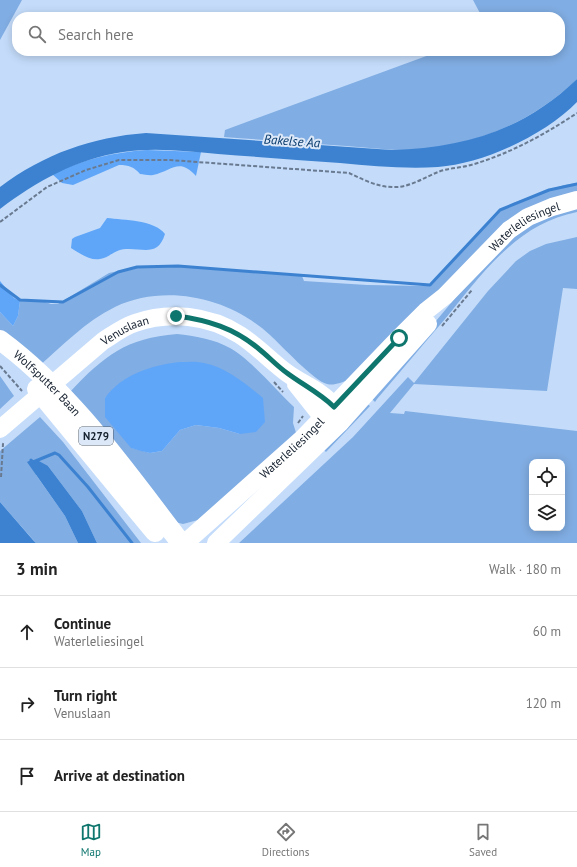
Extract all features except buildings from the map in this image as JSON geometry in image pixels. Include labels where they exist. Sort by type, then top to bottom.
[{"type":"main road","name":"Wolfsputter Baan","points":[[0,341],[17,366],[63,419],[164,543]]},
{"type":"main road","name":"Wolfsputter Baan","points":[[0,341],[26,359],[70,405],[119,463],[182,543]]},
{"type":"street","name":"Waterleliesingel","points":[[216,543],[333,416],[426,311],[445,296],[509,230],[528,217],[552,207],[577,200]]},
{"type":"street","name":"Venuslaan","points":[[0,429],[103,341],[135,323],[154,318],[176,316],[200,319],[220,324],[239,334],[280,377],[322,395],[333,416]]},
{"type":"street","name":"Waterleliesingel","points":[[185,543],[285,455],[333,416]]},
{"type":"path","points":[[0,222],[47,187],[86,170],[119,160],[170,160],[349,173],[370,182],[392,187],[417,183],[439,172],[470,166],[510,151],[557,127],[577,113]]},
{"type":"path","points":[[280,377],[287,395]]},
{"type":"path","points":[[0,442],[3,444],[1,477]]},
{"type":"shaded area","points":[[0,0],[22,0],[15,12],[12,12],[12,18],[0,40]]},
{"type":"shaded area","points":[[473,0],[577,0],[577,79],[545,105],[508,126],[469,141],[449,146],[418,150],[397,150],[224,137],[225,130],[426,56],[565,56],[565,12],[479,12]]},
{"type":"shaded area","points":[[577,79],[577,102],[548,126],[512,146],[493,154],[456,165],[413,168],[182,151],[147,150],[123,152],[106,155],[73,166],[28,189],[0,209],[0,187],[17,175],[51,156],[107,138],[146,133],[392,150],[444,145],[492,133],[514,123],[557,97]]},
{"type":"shaded area","points":[[147,150],[201,152],[196,176],[190,170],[180,166],[150,175],[140,174],[133,168],[119,165],[73,185],[62,183],[52,174],[98,158]]},
{"type":"shaded area","points":[[577,183],[577,194],[546,203],[348,380],[338,384],[327,384],[314,376],[254,322],[217,304],[197,298],[155,296],[135,300],[115,307],[94,319],[65,342],[38,367],[0,331],[0,312],[13,326],[18,316],[20,301],[42,301],[51,304],[58,304],[109,273],[141,266],[167,266],[302,276],[304,281],[367,285],[429,286],[496,214],[513,203],[564,185]]},
{"type":"shaded area","points":[[577,206],[577,212],[555,218],[536,227],[518,239],[502,253],[473,285],[375,402],[370,397],[395,370],[487,260],[521,229]]},
{"type":"shaded area","points":[[107,218],[147,223],[160,229],[165,234],[162,241],[154,249],[122,249],[100,259],[89,258],[71,248],[72,239],[100,228]]},
{"type":"shaded area","points":[[577,237],[577,289],[563,288],[547,391],[414,384],[390,413],[404,414],[405,411],[577,431],[577,543],[239,543],[353,437],[408,377],[414,383],[488,291],[516,261],[530,251],[546,244]]},
{"type":"shaded area","points":[[0,281],[14,298],[20,301],[18,316],[13,326],[0,312]]},
{"type":"shaded area","points":[[177,334],[204,338],[230,348],[246,359],[294,407],[293,423],[297,436],[198,520],[183,524],[175,522],[70,392],[94,368],[117,351],[144,340],[159,336]],"holes":[[[124,380],[240,434],[219,428],[196,425],[180,430],[162,451],[150,453],[132,448],[105,398]]]},
{"type":"shaded area","points":[[198,362],[212,365],[228,372],[243,382],[263,398],[265,422],[256,432],[240,434],[219,428],[196,425],[180,430],[162,451],[150,453],[131,448],[105,417],[105,398],[120,383],[138,372],[169,363]]},
{"type":"shaded area","points":[[0,376],[14,396],[0,409]]},
{"type":"shaded area","points":[[365,402],[370,406],[326,452],[321,447]]},
{"type":"shaded area","points":[[40,417],[63,442],[141,543],[97,543],[82,511],[48,466],[36,475],[65,516],[78,543],[36,543],[0,502],[0,451]]},
{"type":"shaded area","points":[[37,460],[48,466],[82,511],[97,543],[78,543],[65,516],[27,462]]},
{"type":"shaded area","points":[[0,502],[33,540],[36,543],[0,543]]},
{"type":"waterway","points":[[0,285],[20,300],[63,302],[118,272],[137,267],[178,266],[430,285],[500,210],[549,190],[577,184]]},
{"type":"waterway","points":[[31,460],[33,462],[55,453],[59,455],[88,487],[132,543]]},
{"type":"route","points":[[176,316],[200,319],[220,324],[239,334],[258,348],[287,374],[322,395],[334,407],[399,338]]},
{"type":"water label","name":"Bakelse Aa","points":[[292,141]]}]
